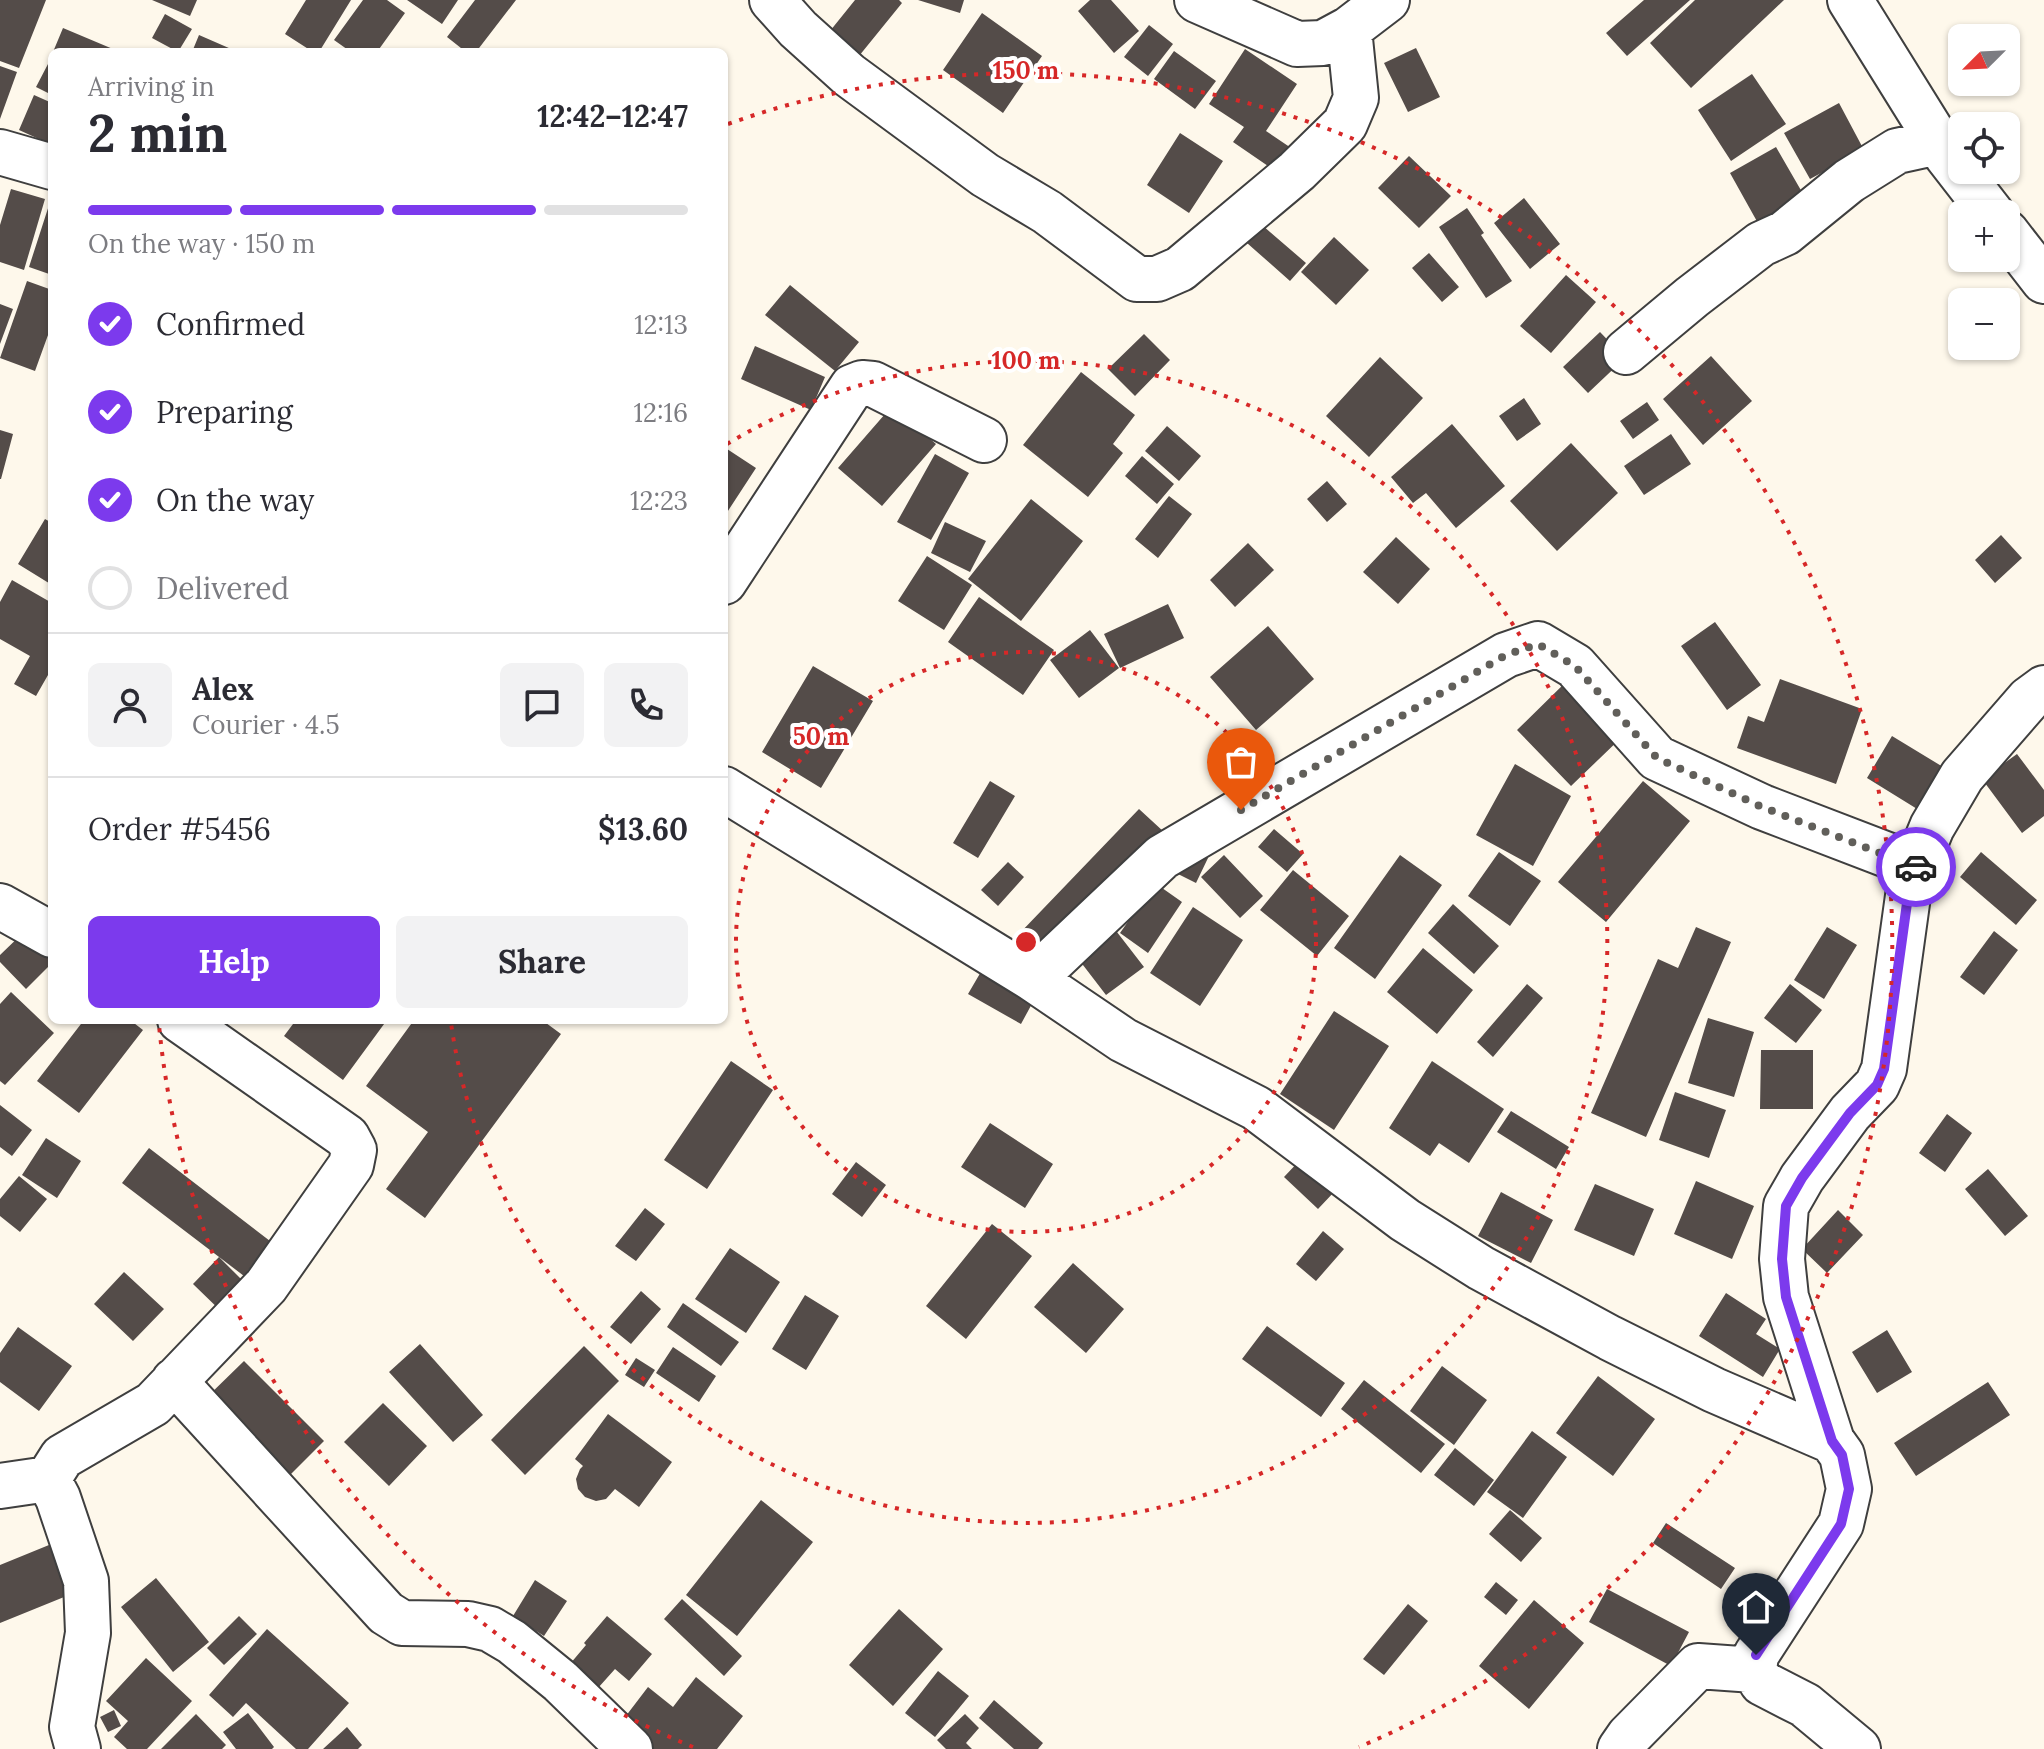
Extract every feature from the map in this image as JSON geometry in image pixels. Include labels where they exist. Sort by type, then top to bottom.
[{"type":"street","points":[[772,0],[798,29],[849,75],[985,175],[1047,212],[1137,279],[1157,279],[1180,269],[1297,171],[1345,124],[1356,98],[1349,29]]},
{"type":"street","points":[[1197,0],[1297,44],[1323,43],[1349,29],[1387,0]]},
{"type":"street","points":[[1850,0],[1947,156],[1981,200]]},
{"type":"street","points":[[1626,352],[1750,252],[1785,233],[1849,181],[1897,151],[1938,142]]},
{"type":"street","points":[[0,152],[48,166]]},
{"type":"street","points":[[2020,248],[2041,272]]},
{"type":"street","points":[[728,567],[852,387],[862,383],[873,384],[984,440]]},
{"type":"street","points":[[1033,979],[1162,857],[1506,655],[1538,644],[1575,666],[1657,758],[1762,807],[1916,866]]},
{"type":"street","points":[[1858,1749],[1805,1705],[1762,1683],[1754,1670],[1756,1655],[1841,1524],[1849,1489],[1842,1455],[1832,1441],[1786,1297],[1782,1259],[1786,1206],[1802,1178],[1850,1113],[1877,1085],[1884,1069],[1908,896],[1932,827],[1962,776],[2029,699],[2044,688]]},
{"type":"street","points":[[728,791],[1033,979],[1123,1040],[1256,1108],[1405,1220],[1481,1268],[1701,1384],[1832,1441]]},
{"type":"street","points":[[0,906],[48,933]]},
{"type":"street","points":[[0,1486],[48,1479],[62,1457],[153,1404],[266,1286],[351,1165],[354,1150],[347,1137],[186,1024]]},
{"type":"street","points":[[174,1381],[386,1613],[402,1623],[468,1624],[490,1629],[512,1642],[560,1681],[630,1749]]},
{"type":"street","points":[[48,1479],[58,1498],[86,1581],[88,1633],[72,1727],[78,1749]]},
{"type":"street","points":[[1620,1749],[1698,1666],[1754,1670]]},
{"type":"building","points":[[0,0],[46,0],[19,68],[0,61]]},
{"type":"building","points":[[152,0],[197,0],[190,16]]},
{"type":"building","points":[[306,0],[351,0],[321,48],[307,48],[285,34]]},
{"type":"building","points":[[363,0],[387,0],[405,13],[380,48],[345,48],[334,40]]},
{"type":"building","points":[[407,0],[458,0],[442,24]]},
{"type":"building","points":[[475,0],[516,0],[479,48],[461,48],[447,37]]},
{"type":"building","points":[[855,0],[899,0],[902,3],[859,56],[830,31]]},
{"type":"building","points":[[918,0],[964,0],[960,13]]},
{"type":"building","points":[[1090,0],[1111,0],[1139,31],[1114,53],[1078,11]]},
{"type":"building","points":[[1644,0],[1690,0],[1627,56],[1606,33]]},
{"type":"building","points":[[1695,0],[1784,0],[1691,88],[1650,43]]},
{"type":"building","points":[[982,13],[1042,56],[1003,113],[943,70]]},
{"type":"building","points":[[165,14],[192,29],[180,48],[171,48],[152,38]]},
{"type":"building","points":[[1149,25],[1173,44],[1148,76],[1124,57]]},
{"type":"building","points":[[63,28],[110,48],[55,48]]},
{"type":"building","points":[[199,35],[229,48],[194,48]]},
{"type":"building","points":[[1416,48],[1440,97],[1408,112],[1384,63]]},
{"type":"building","points":[[1245,49],[1297,84],[1266,131],[1303,156],[1287,179],[1233,142],[1244,127],[1209,104]]},
{"type":"building","points":[[1174,51],[1216,81],[1195,109],[1154,79]]},
{"type":"building","points":[[48,64],[48,93],[36,87]]},
{"type":"building","points":[[0,66],[17,72],[0,119]]},
{"type":"building","points":[[1752,74],[1786,124],[1731,161],[1698,110]]},
{"type":"building","points":[[34,95],[48,101],[48,143],[19,130]]},
{"type":"building","points":[[1839,103],[1864,150],[1810,179],[1784,133]]},
{"type":"building","points":[[1180,133],[1223,161],[1189,213],[1147,185]]},
{"type":"building","points":[[1776,147],[1806,199],[1759,225],[1730,173]]},
{"type":"building","points":[[1409,156],[1451,196],[1419,228],[1378,188]]},
{"type":"building","points":[[11,189],[45,199],[24,270],[0,262],[0,225]]},
{"type":"building","points":[[1524,198],[1560,244],[1530,269],[1494,223]]},
{"type":"building","points":[[48,208],[48,274],[29,267]]},
{"type":"building","points":[[1467,208],[1512,281],[1486,298],[1439,227]]},
{"type":"building","points":[[1262,225],[1306,263],[1290,281],[1247,243]]},
{"type":"building","points":[[1334,237],[1369,270],[1336,305],[1301,272]]},
{"type":"building","points":[[1429,253],[1459,287],[1442,302],[1412,268]]},
{"type":"building","points":[[1566,275],[1596,302],[1551,353],[1520,326]]},
{"type":"building","points":[[27,281],[48,289],[48,335],[35,371],[0,358]]},
{"type":"building","points":[[790,285],[859,342],[835,371],[765,315]]},
{"type":"building","points":[[0,304],[13,309],[0,344]]},
{"type":"building","points":[[1600,332],[1625,358],[1588,393],[1563,367]]},
{"type":"building","points":[[1144,334],[1170,360],[1135,396],[1108,369]]},
{"type":"building","points":[[755,346],[825,377],[811,410],[741,379]]},
{"type":"building","points":[[1711,356],[1752,401],[1703,445],[1663,399]]},
{"type":"building","points":[[1380,357],[1423,398],[1369,457],[1326,416]]},
{"type":"building","points":[[1081,372],[1135,415],[1113,444],[1123,453],[1088,497],[1023,445]]},
{"type":"building","points":[[1524,398],[1541,424],[1517,441],[1499,416]]},
{"type":"building","points":[[1647,402],[1659,420],[1633,439],[1620,421]]},
{"type":"building","points":[[892,406],[936,444],[882,506],[838,468]]},
{"type":"building","points":[[1452,424],[1505,486],[1456,528],[1426,493],[1413,503],[1391,477]]},
{"type":"building","points":[[1167,426],[1201,456],[1179,481],[1145,451]]},
{"type":"building","points":[[0,430],[13,434],[1,479],[0,479]]},
{"type":"building","points":[[1671,434],[1691,464],[1644,495],[1624,466]]},
{"type":"building","points":[[1571,443],[1618,493],[1557,551],[1510,501]]},
{"type":"building","points":[[728,450],[756,468],[728,511]]},
{"type":"building","points":[[935,454],[969,473],[931,540],[897,522]]},
{"type":"building","points":[[1142,456],[1174,484],[1157,504],[1125,476]]},
{"type":"building","points":[[1327,481],[1347,504],[1327,522],[1307,499]]},
{"type":"building","points":[[1169,496],[1192,514],[1158,558],[1135,539]]},
{"type":"building","points":[[1031,499],[1083,541],[1021,621],[968,579]]},
{"type":"building","points":[[45,519],[48,521],[48,583],[18,564]]},
{"type":"building","points":[[945,522],[986,541],[970,572],[931,553]]},
{"type":"building","points":[[2001,535],[2022,558],[1995,583],[1975,560]]},
{"type":"building","points":[[1396,537],[1430,569],[1398,604],[1363,572]]},
{"type":"building","points":[[1248,543],[1274,570],[1235,607],[1210,580]]},
{"type":"building","points":[[927,556],[972,585],[944,630],[898,601]]},
{"type":"building","points":[[12,580],[48,601],[48,675],[36,696],[14,684],[30,656],[0,639],[0,602]]},
{"type":"building","points":[[979,597],[1054,650],[1023,695],[948,642]]},
{"type":"building","points":[[1168,604],[1184,638],[1120,668],[1104,634]]},
{"type":"building","points":[[1715,622],[1761,685],[1727,710],[1681,646]]},
{"type":"building","points":[[1268,626],[1314,679],[1256,730],[1210,677]]},
{"type":"building","points":[[1090,630],[1119,668],[1079,698],[1050,660]]},
{"type":"building","points":[[813,666],[873,701],[821,788],[762,752]]},
{"type":"building","points":[[1570,678],[1625,734],[1571,786],[1517,730]]},
{"type":"building","points":[[1780,679],[1862,709],[1836,784],[1737,748],[1748,716],[1764,722]]},
{"type":"building","points":[[1892,736],[1948,770],[1922,812],[1867,778]]},
{"type":"building","points":[[2017,754],[2044,790],[2044,816],[2022,833],[1982,779]]},
{"type":"building","points":[[1515,764],[1571,796],[1533,866],[1476,835]]},
{"type":"building","points":[[990,781],[1015,796],[978,858],[953,843]]},
{"type":"building","points":[[1643,781],[1690,821],[1606,922],[1558,882]]},
{"type":"building","points":[[1139,809],[1164,832],[1043,959],[1018,935]]},
{"type":"building","points":[[1274,829],[1303,854],[1287,872],[1258,847]]},
{"type":"building","points":[[1190,849],[1208,858],[1196,883],[1178,874]]},
{"type":"building","points":[[1499,852],[1541,881],[1510,926],[1468,896]]},
{"type":"building","points":[[1981,852],[2037,900],[2016,925],[1960,877]]},
{"type":"building","points":[[1224,855],[1263,896],[1240,918],[1201,877]]},
{"type":"building","points":[[1400,855],[1442,885],[1375,979],[1334,948]]},
{"type":"building","points":[[1008,862],[1024,877],[998,906],[981,890]]},
{"type":"building","points":[[1293,870],[1349,916],[1317,956],[1260,910]]},
{"type":"building","points":[[1155,883],[1182,902],[1148,953],[1120,933]]},
{"type":"building","points":[[1453,904],[1499,946],[1474,974],[1428,933]]},
{"type":"building","points":[[1193,907],[1243,940],[1200,1006],[1150,973]]},
{"type":"building","points":[[1110,923],[1144,967],[1106,995],[1073,952]]},
{"type":"building","points":[[1696,927],[1731,942],[1646,1137],[1591,1113],[1658,959],[1678,968]]},
{"type":"building","points":[[1827,927],[1857,945],[1824,999],[1794,980]]},
{"type":"building","points":[[27,929],[48,952],[48,967],[26,989],[0,962],[0,955]]},
{"type":"building","points":[[1994,931],[2018,950],[1984,995],[1960,977]]},
{"type":"building","points":[[1423,948],[1473,990],[1437,1034],[1387,992]]},
{"type":"building","points":[[982,970],[1034,1000],[1021,1024],[968,994]]},
{"type":"building","points":[[1527,984],[1543,998],[1493,1057],[1477,1042]]},
{"type":"building","points":[[1790,984],[1822,1010],[1796,1043],[1764,1018]]},
{"type":"building","points":[[11,992],[54,1033],[5,1085],[0,1081],[0,1004]]},
{"type":"building","points":[[1334,1011],[1389,1046],[1334,1130],[1280,1094]]},
{"type":"building","points":[[1708,1018],[1754,1032],[1734,1097],[1688,1083]]},
{"type":"building","points":[[81,1024],[135,1024],[143,1030],[79,1113],[37,1081]]},
{"type":"building","points":[[293,1024],[384,1024],[343,1080],[284,1036]]},
{"type":"building","points":[[411,1024],[547,1024],[561,1034],[425,1218],[386,1189],[428,1132],[366,1086]]},
{"type":"building","points":[[1761,1050],[1813,1050],[1813,1109],[1760,1109]]},
{"type":"building","points":[[731,1061],[773,1090],[707,1189],[664,1160]]},
{"type":"building","points":[[1432,1061],[1504,1109],[1469,1163],[1439,1143],[1430,1156],[1389,1128]]},
{"type":"building","points":[[1675,1092],[1726,1110],[1709,1158],[1659,1140]]},
{"type":"building","points":[[0,1105],[32,1130],[12,1156],[0,1147]]},
{"type":"building","points":[[1511,1111],[1569,1147],[1556,1169],[1497,1132]]},
{"type":"building","points":[[1947,1114],[1972,1133],[1945,1172],[1919,1153]]},
{"type":"building","points":[[990,1123],[1053,1164],[1025,1208],[961,1167]]},
{"type":"building","points":[[46,1138],[81,1161],[57,1198],[22,1175]]},
{"type":"building","points":[[149,1148],[270,1241],[244,1276],[122,1183]]},
{"type":"building","points":[[1301,1159],[1335,1191],[1318,1209],[1284,1177]]},
{"type":"building","points":[[856,1162],[886,1185],[862,1217],[832,1194]]},
{"type":"building","points":[[1988,1169],[2028,1216],[2005,1236],[1965,1189]]},
{"type":"building","points":[[19,1176],[47,1199],[20,1232],[0,1216],[0,1199]]},
{"type":"building","points":[[1696,1181],[1754,1206],[1732,1259],[1674,1234]]},
{"type":"building","points":[[1595,1184],[1654,1209],[1634,1256],[1574,1230]]},
{"type":"building","points":[[1501,1192],[1553,1220],[1531,1263],[1478,1236]]},
{"type":"building","points":[[645,1208],[665,1224],[636,1261],[615,1246]]},
{"type":"building","points":[[1838,1210],[1863,1235],[1827,1273],[1802,1249]]},
{"type":"building","points":[[992,1224],[1032,1256],[966,1339],[926,1306]]},
{"type":"building","points":[[1323,1231],[1344,1249],[1316,1281],[1296,1264]]},
{"type":"building","points":[[730,1248],[780,1282],[746,1333],[695,1299]]},
{"type":"building","points":[[219,1257],[252,1290],[227,1317],[193,1284]]},
{"type":"building","points":[[1073,1263],[1124,1309],[1086,1353],[1034,1307]]},
{"type":"building","points":[[124,1272],[164,1309],[133,1341],[94,1304]]},
{"type":"building","points":[[641,1291],[661,1309],[631,1344],[610,1327]]},
{"type":"building","points":[[1726,1293],[1766,1319],[1756,1334],[1780,1349],[1763,1377],[1699,1336]]},
{"type":"building","points":[[805,1295],[839,1316],[806,1370],[772,1349]]},
{"type":"building","points":[[683,1303],[739,1342],[721,1366],[667,1327]]},
{"type":"building","points":[[1267,1326],[1345,1383],[1321,1417],[1242,1359]]},
{"type":"building","points":[[18,1327],[72,1366],[39,1411],[0,1382],[0,1353]]},
{"type":"building","points":[[1887,1330],[1912,1372],[1877,1393],[1852,1352]]},
{"type":"building","points":[[420,1344],[483,1415],[453,1442],[389,1372]]},
{"type":"building","points":[[584,1346],[619,1381],[525,1475],[491,1440]]},
{"type":"building","points":[[673,1347],[716,1376],[699,1402],[656,1373]]},
{"type":"building","points":[[636,1358],[655,1370],[644,1387],[625,1375]]},
{"type":"building","points":[[244,1361],[324,1441],[284,1481],[204,1400]]},
{"type":"building","points":[[1442,1366],[1487,1400],[1454,1445],[1410,1411]]},
{"type":"building","points":[[1598,1376],[1655,1419],[1613,1476],[1556,1433]]},
{"type":"building","points":[[1364,1380],[1445,1444],[1421,1473],[1341,1409]]},
{"type":"building","points":[[1988,1382],[2010,1415],[1916,1476],[1894,1443]]},
{"type":"building","points":[[383,1403],[427,1446],[389,1486],[344,1442]]},
{"type":"building","points":[[608,1414],[672,1462],[639,1507],[615,1489],[606,1499],[596,1501],[585,1497],[578,1489],[576,1479],[583,1466],[575,1459]]},
{"type":"building","points":[[1532,1431],[1567,1457],[1523,1518],[1487,1492]]},
{"type":"building","points":[[1455,1448],[1494,1480],[1474,1506],[1434,1475]]},
{"type":"building","points":[[761,1500],[813,1542],[737,1636],[686,1595]]},
{"type":"building","points":[[1510,1510],[1542,1538],[1521,1562],[1489,1534]]},
{"type":"building","points":[[1666,1523],[1735,1568],[1721,1589],[1653,1543]]},
{"type":"building","points":[[49,1545],[69,1595],[0,1623],[0,1565]]},
{"type":"building","points":[[156,1578],[209,1642],[173,1672],[121,1607]]},
{"type":"building","points":[[535,1580],[567,1601],[544,1636],[513,1616]]},
{"type":"building","points":[[1496,1582],[1518,1600],[1506,1615],[1484,1597]]},
{"type":"building","points":[[1607,1589],[1689,1632],[1671,1666],[1589,1622]]},
{"type":"building","points":[[682,1599],[742,1656],[724,1676],[664,1619]]},
{"type":"building","points":[[1534,1600],[1584,1643],[1529,1709],[1479,1666]]},
{"type":"building","points":[[1408,1604],[1428,1621],[1384,1675],[1363,1659]]},
{"type":"building","points":[[899,1609],[943,1649],[893,1706],[849,1665]]},
{"type":"building","points":[[239,1616],[257,1634],[224,1665],[207,1648]]},
{"type":"building","points":[[607,1616],[652,1654],[629,1681],[615,1669],[598,1688],[570,1664]]},
{"type":"building","points":[[267,1629],[349,1703],[308,1749],[296,1749],[246,1703],[233,1717],[209,1695]]},
{"type":"building","points":[[146,1658],[192,1701],[147,1749],[127,1749],[114,1737],[128,1721],[106,1701]]},
{"type":"building","points":[[938,1671],[969,1696],[935,1737],[905,1713]]},
{"type":"building","points":[[696,1677],[743,1716],[717,1749],[649,1749],[619,1725],[648,1687],[673,1707]]},
{"type":"building","points":[[994,1700],[1043,1743],[1038,1749],[1014,1749],[979,1718]]},
{"type":"building","points":[[114,1710],[121,1726],[108,1732],[100,1717]]},
{"type":"building","points":[[248,1713],[274,1747],[272,1749],[236,1749],[223,1732]]},
{"type":"building","points":[[196,1714],[226,1745],[222,1749],[161,1749]]},
{"type":"building","points":[[965,1714],[979,1728],[966,1743],[972,1749],[946,1749],[937,1740]]},
{"type":"building","points":[[347,1727],[362,1745],[358,1749],[323,1749]]},
{"type":"way so far","points":[[1241,810],[1506,655],[1538,644],[1575,666],[1657,758],[1762,807],[1916,867]]},
{"type":"route","points":[[1756,1655],[1841,1524],[1849,1489],[1842,1455],[1832,1441],[1786,1297],[1782,1259],[1786,1206],[1802,1178],[1850,1113],[1877,1085],[1884,1069],[1908,896],[1916,867]]}]
